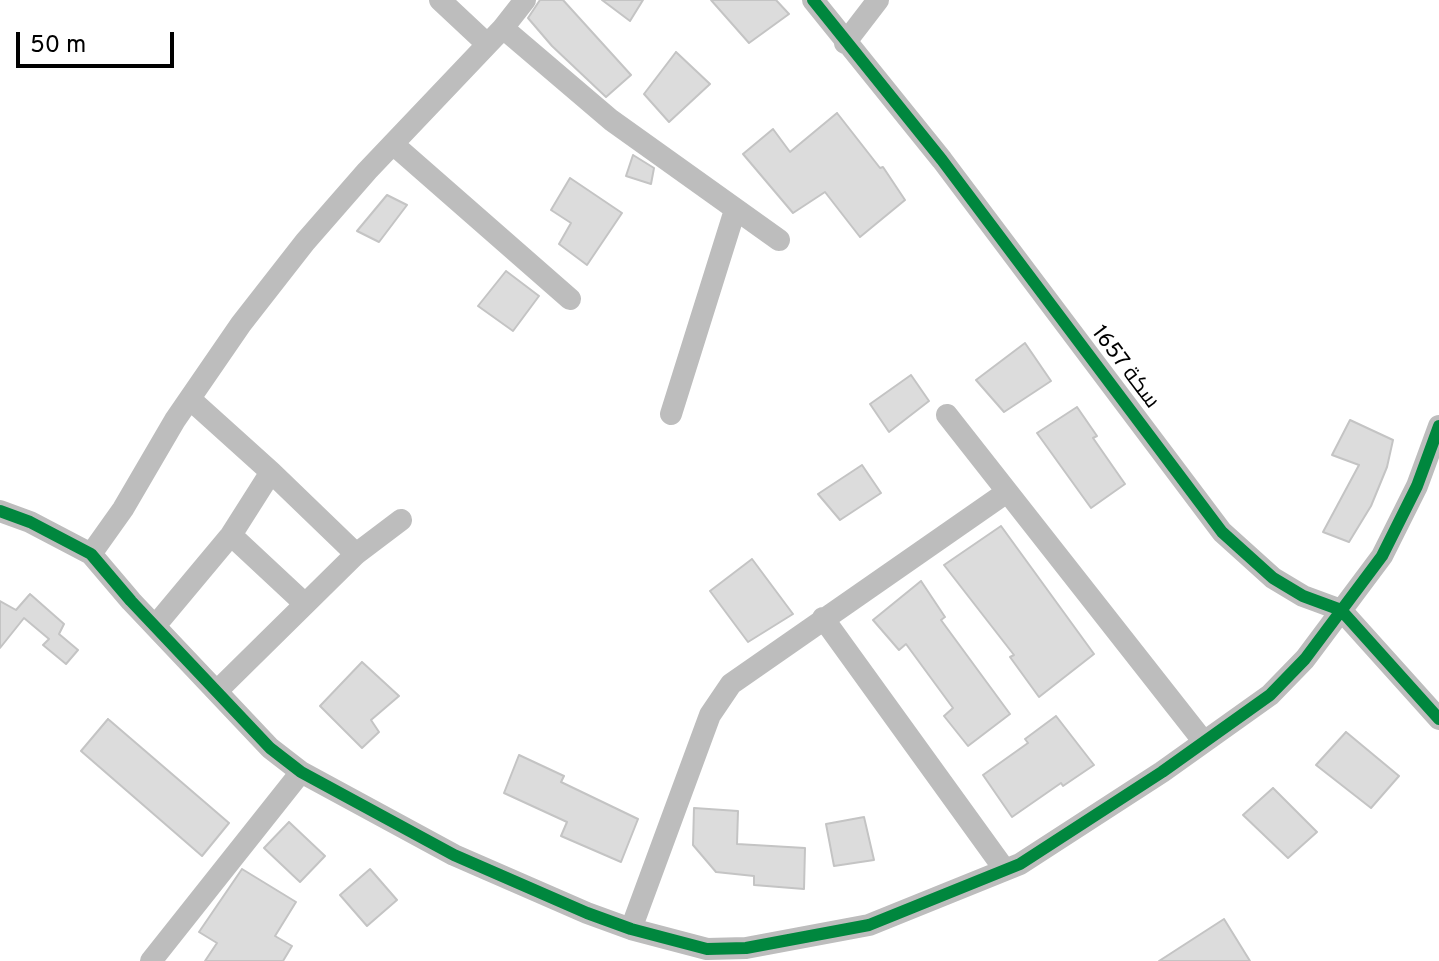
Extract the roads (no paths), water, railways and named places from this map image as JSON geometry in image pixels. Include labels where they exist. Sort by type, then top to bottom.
[{"type":"street","points":[[440,0],[779,240]]},
{"type":"street","points":[[91,554],[241,324],[305,242],[525,0]]},
{"type":"street","name":"سكة 1657","points":[[813,0],[942,160],[1222,532],[1273,578],[1303,596],[1341,610],[1439,719]]},
{"type":"street","points":[[845,43],[878,0]]},
{"type":"street","points":[[393,144],[570,299]]},
{"type":"street","points":[[671,414],[735,210]]},
{"type":"street","points":[[190,399],[356,554]]},
{"type":"street","points":[[947,415],[1204,742]]},
{"type":"street","points":[[0,511],[30,522],[91,554],[270,748],[301,772],[454,855],[587,913],[704,955],[869,925],[1020,864],[1270,695],[1305,659],[1382,556],[1417,486],[1439,426]]},
{"type":"street","points":[[155,626],[231,535],[271,472]]},
{"type":"street","points":[[631,929],[715,707],[731,684],[1007,492]]},
{"type":"street","points":[[217,691],[356,554],[401,520]]},
{"type":"street","points":[[231,535],[305,604]]},
{"type":"street","points":[[823,618],[1005,870]]},
{"type":"street","points":[[151,961],[301,772]]}]
